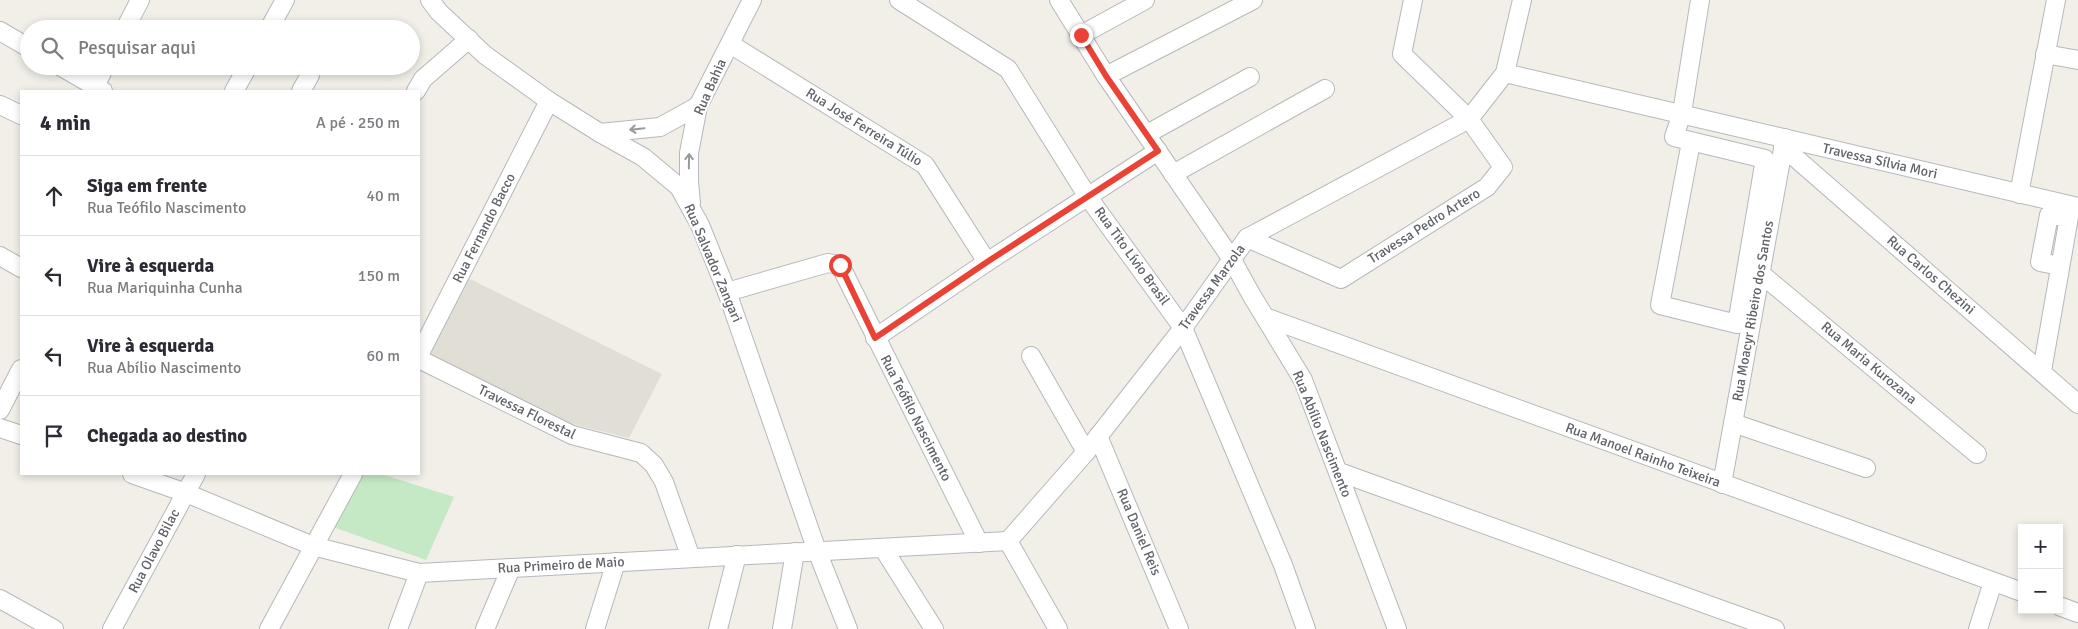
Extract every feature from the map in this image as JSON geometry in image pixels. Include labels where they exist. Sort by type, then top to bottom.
[{"type":"street","points":[[130,20],[140,0]]},
{"type":"street","points":[[274,20],[285,0]]},
{"type":"street","name":"Rua Salvador Zangari","points":[[430,0],[439,12],[485,55],[549,101],[600,134],[643,157],[679,187],[692,209],[727,292],[817,551],[848,629]]},
{"type":"street","name":"Rua Bahia","points":[[692,209],[689,182],[689,153],[698,106],[752,0]]},
{"type":"street","name":"Rua Tito Lívio Brasil","points":[[899,0],[1008,70],[1088,197],[1183,328],[1283,565],[1306,629]]},
{"type":"street","name":"Rua Abílio Nascimento","points":[[1059,0],[1106,76],[1231,258],[1303,380],[1397,629]]},
{"type":"street","points":[[1081,35],[1145,0]]},
{"type":"street","points":[[1106,76],[1253,0]]},
{"type":"street","points":[[1413,0],[1402,54],[1470,119]]},
{"type":"street","name":"Travessa Marzola","points":[[1008,541],[1086,452],[1183,328],[1247,238],[1470,119],[1505,73],[1522,0]]},
{"type":"street","points":[[1691,142],[1660,305],[1736,324],[1765,159],[1674,137],[1682,113],[1700,0]]},
{"type":"street","points":[[2019,194],[2056,0]]},
{"type":"street","points":[[0,31],[20,43]]},
{"type":"street","points":[[417,90],[423,79],[470,40]]},
{"type":"street","name":"Rua José Ferreira Túlio","points":[[730,44],[926,165],[987,262]]},
{"type":"street","points":[[2045,54],[2078,60]]},
{"type":"street","name":"Travessa Sílvia Mori","points":[[1505,73],[1682,113],[1784,143],[2078,206]]},
{"type":"street","points":[[75,75],[99,89],[103,75]]},
{"type":"street","points":[[235,90],[243,75]]},
{"type":"street","points":[[302,90],[310,75]]},
{"type":"street","points":[[1147,134],[1250,77]]},
{"type":"street","points":[[1173,174],[1325,89]]},
{"type":"street","name":"Rua Fernando Bacco","points":[[420,355],[549,101]]},
{"type":"street","points":[[0,105],[20,115]]},
{"type":"street","points":[[600,134],[660,127],[698,106]]},
{"type":"street","name":"Travessa Pedro Artero","points":[[1247,238],[1341,279],[1487,186],[1504,167],[1470,119]]},
{"type":"street","name":"Rua Moacyr Ribeiro dos Santos","points":[[1722,484],[1784,143]]},
{"type":"street","name":"Rua Carlos Chezini","points":[[1784,143],[2078,404]]},
{"type":"street","points":[[875,338],[987,262],[1158,151]]},
{"type":"street","points":[[0,256],[20,267]]},
{"type":"street","name":"Rua Teófilo Nascimento","points":[[727,292],[828,263],[840,265],[979,542]]},
{"type":"street","points":[[2042,371],[2060,266]]},
{"type":"street","name":"Rua Maria Kurozana","points":[[1760,272],[1977,454]]},
{"type":"street","name":"Rua Manoel Rainho Teixeira","points":[[1265,317],[2018,591]]},
{"type":"street","points":[[1031,356],[1086,452]]},
{"type":"street","name":"Travessa Florestal","points":[[420,358],[572,436],[641,453],[654,465],[664,482],[691,558]]},
{"type":"street","points":[[0,410],[20,371]]},
{"type":"street","points":[[1733,423],[1866,468]]},
{"type":"street","points":[[0,428],[20,435]]},
{"type":"street","name":"Rua Daniel Reis","points":[[1098,436],[1179,629]]},
{"type":"street","points":[[1338,472],[1775,629]]},
{"type":"street","name":"Rua Primeiro de Maio","points":[[135,475],[186,493],[313,546],[419,573],[1008,541]]},
{"type":"street","name":"Rua Olavo Bilac","points":[[112,629],[195,475]]},
{"type":"street","points":[[269,629],[352,475]]},
{"type":"street","points":[[1008,541],[1058,629]]},
{"type":"street","points":[[883,548],[934,629]]},
{"type":"street","points":[[782,629],[795,552]]},
{"type":"street","points":[[718,629],[737,555]]},
{"type":"street","points":[[595,629],[616,562]]},
{"type":"street","points":[[484,629],[511,568]]},
{"type":"street","points":[[398,629],[419,573]]},
{"type":"street","points":[[1978,629],[1993,582]]},
{"type":"street","points":[[0,599],[54,629]]},
{"type":"street","points":[[2063,607],[2078,613]]},
{"type":"shaded area","points":[[464,276],[662,374],[629,438],[560,421],[422,353]]},
{"type":"green space","points":[[362,475],[384,475],[454,497],[426,560],[333,527]]},
{"type":"route","points":[[840,265],[875,338],[987,262],[1158,151],[1106,76],[1081,35]]}]
